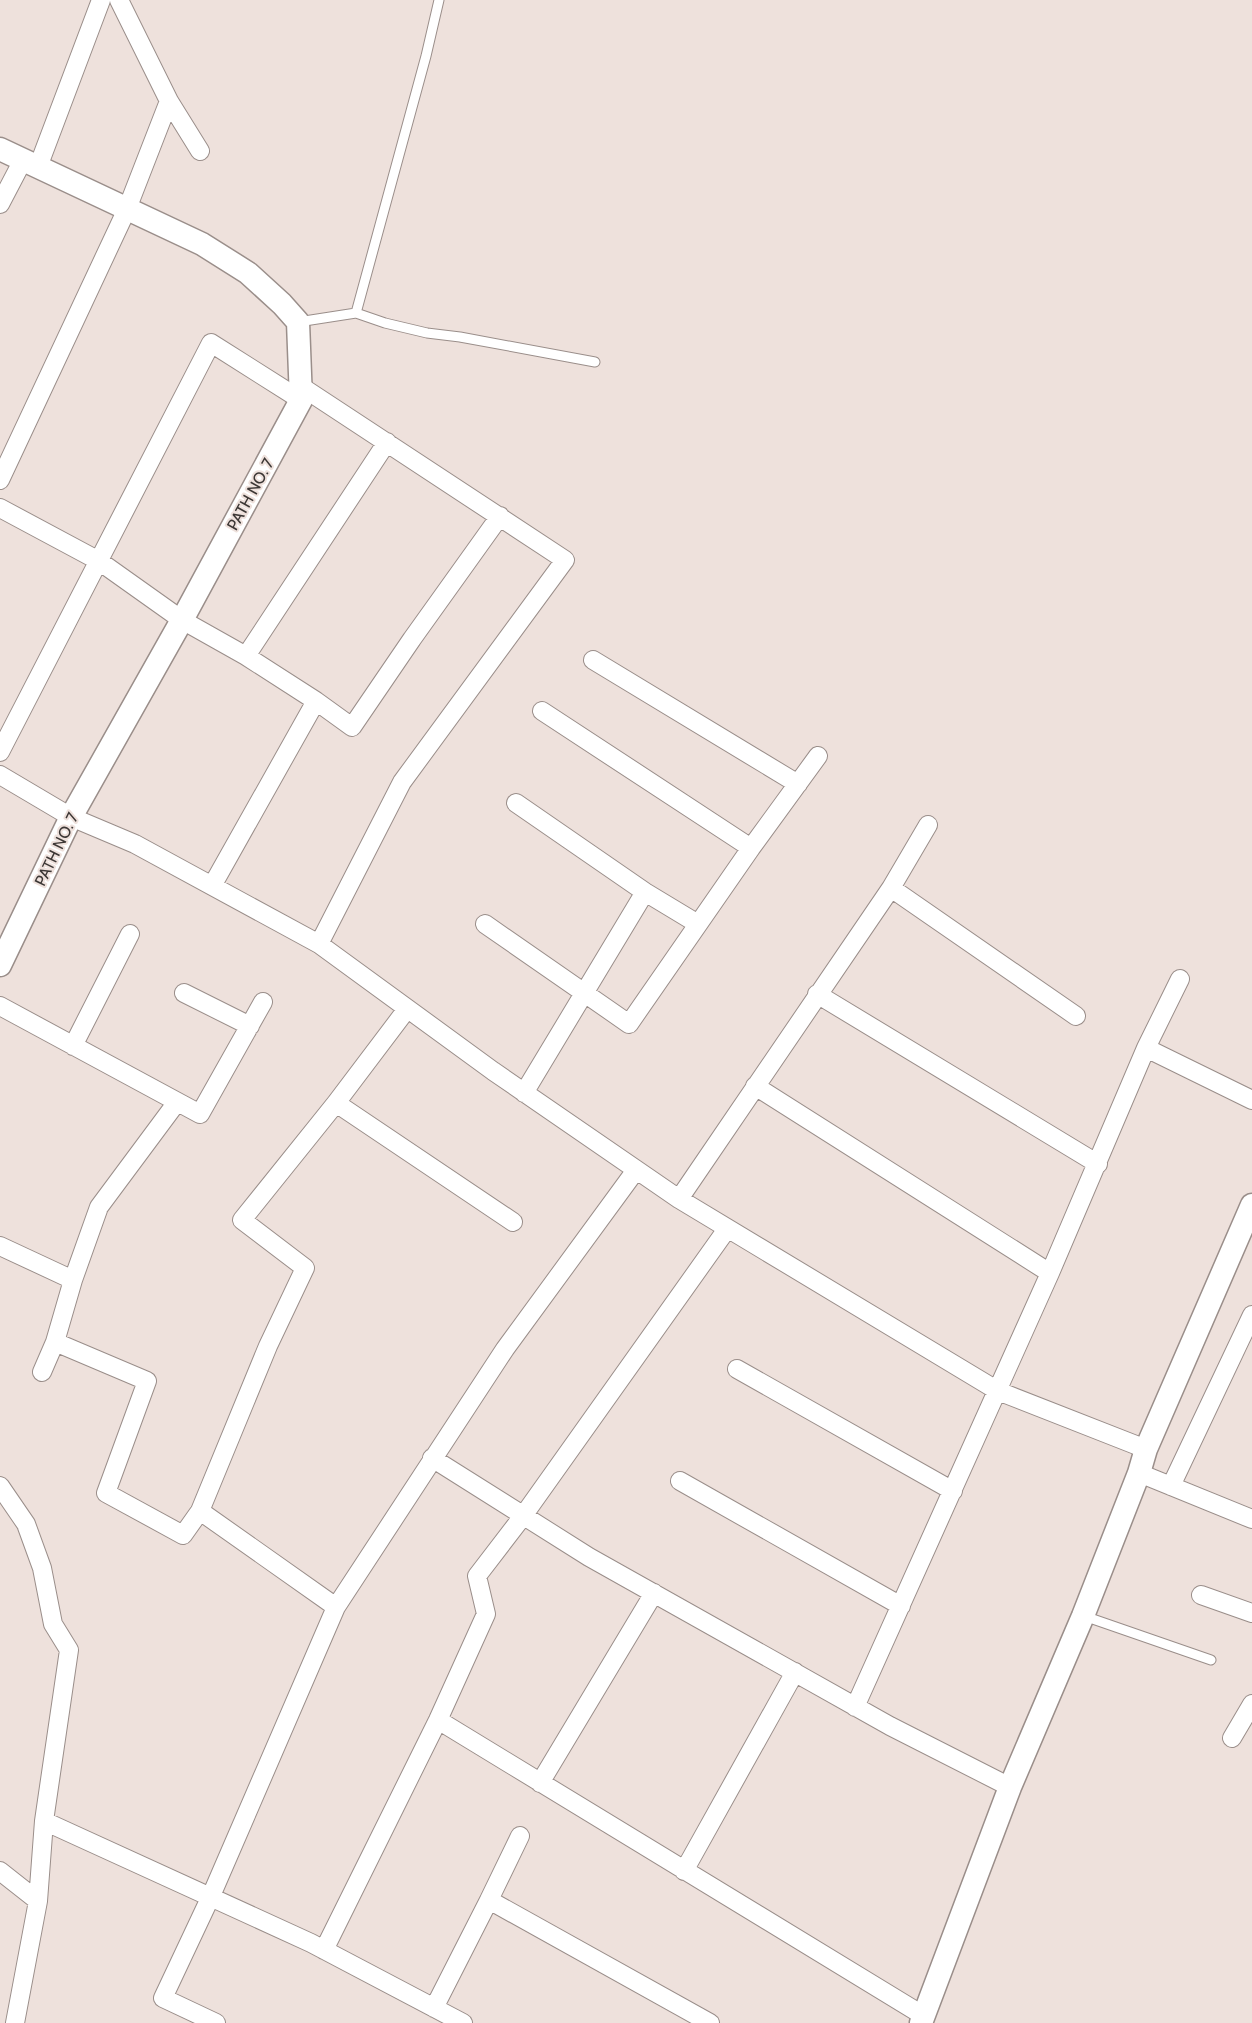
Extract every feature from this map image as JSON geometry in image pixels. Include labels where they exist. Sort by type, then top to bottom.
[{"type":"street","points":[[0,204],[31,164],[101,0]]},
{"type":"street","points":[[119,0],[169,101],[200,151]]},
{"type":"street","points":[[0,480],[127,209],[169,101]]},
{"type":"street","points":[[0,149],[202,244],[248,273],[282,304],[298,322],[302,394]]},
{"type":"street","points":[[0,752],[211,342],[387,442],[565,560],[402,782],[319,944]]},
{"type":"street","name":"PATH NO. 7","points":[[0,965],[71,817],[182,620],[302,394]]},
{"type":"street","points":[[246,656],[387,442]]},
{"type":"street","points":[[0,508],[99,560],[182,620],[246,656],[316,701],[352,727],[500,516]]},
{"type":"street","points":[[592,660],[798,784]]},
{"type":"street","points":[[212,886],[316,701]]},
{"type":"street","points":[[542,711],[751,848]]},
{"type":"street","points":[[485,924],[629,1024],[751,848],[818,756]]},
{"type":"street","points":[[0,774],[71,817],[136,844],[319,944],[524,1093],[679,1199],[998,1391],[1146,1449]]},
{"type":"street","points":[[516,803],[646,892],[698,924]]},
{"type":"street","points":[[679,1199],[891,888],[928,825]]},
{"type":"street","points":[[891,888],[1076,1016]]},
{"type":"street","points":[[524,1093],[583,992],[646,892]]},
{"type":"street","points":[[72,1046],[130,934]]},
{"type":"street","points":[[856,1707],[1098,1164],[1146,1048],[1180,979]]},
{"type":"street","points":[[184,993],[250,1026]]},
{"type":"street","points":[[817,994],[1098,1164]]},
{"type":"street","points":[[0,1006],[200,1114],[263,1002]]},
{"type":"street","points":[[55,1342],[147,1381],[106,1493],[183,1535],[200,1511],[268,1346],[305,1268],[242,1220],[336,1103],[407,1009]]},
{"type":"street","points":[[1146,1048],[1252,1100]]},
{"type":"street","points":[[755,1086],[1050,1273]]},
{"type":"street","points":[[42,1372],[55,1342],[99,1207],[177,1102]]},
{"type":"street","points":[[336,1103],[513,1222]]},
{"type":"street","points":[[216,2023],[163,1998],[211,1896],[336,1607],[505,1349],[636,1170]]},
{"type":"street","points":[[438,1720],[922,2019],[1010,1787],[1083,1616],[1139,1473],[1146,1449],[1252,1205]]},
{"type":"street","points":[[324,1950],[438,1720],[486,1614],[477,1576],[523,1516],[727,1229]]},
{"type":"street","points":[[0,1246],[74,1280]]},
{"type":"street","points":[[1171,1486],[1252,1315]]},
{"type":"street","points":[[738,1369],[953,1491]]},
{"type":"street","points":[[432,1458],[523,1516],[654,1593],[890,1726],[1010,1787]]},
{"type":"street","points":[[1139,1473],[1252,1519]]},
{"type":"street","points":[[680,1481],[901,1606]]},
{"type":"street","points":[[0,1486],[26,1524],[42,1568],[53,1624],[69,1650],[44,1821],[38,1901],[16,2023]]},
{"type":"street","points":[[200,1511],[336,1607]]},
{"type":"street","points":[[540,1782],[654,1593]]},
{"type":"street","points":[[1201,1595],[1252,1613]]},
{"type":"street","points":[[684,1871],[795,1672]]},
{"type":"street","points":[[1232,1738],[1252,1704]]},
{"type":"street","points":[[44,1821],[211,1896],[324,1950],[463,2023]]},
{"type":"street","points":[[434,2008],[520,1836]]},
{"type":"street","points":[[0,1871],[38,1901]]},
{"type":"street","points":[[489,1900],[710,2023]]},
{"type":"lane","points":[[356,313],[426,56],[439,0]]},
{"type":"lane","points":[[298,322],[356,313],[385,323],[427,333],[460,337],[595,362]]},
{"type":"lane","points":[[1083,1616],[1211,1660]]}]
